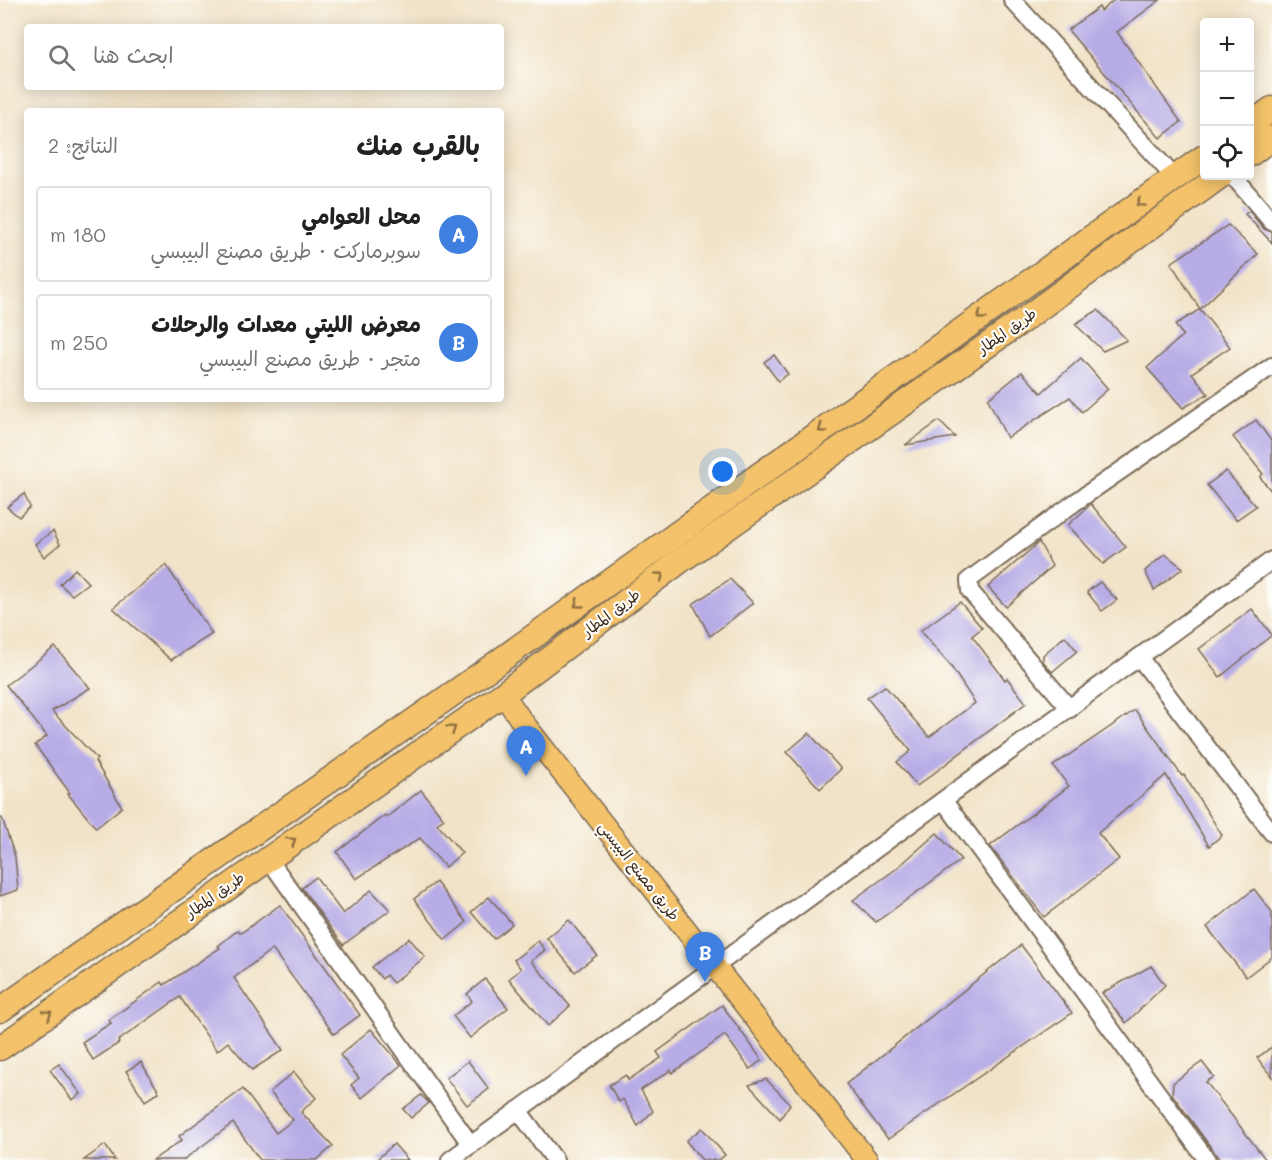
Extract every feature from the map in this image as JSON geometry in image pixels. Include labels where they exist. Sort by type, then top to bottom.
[{"type":"highway","points":[[1254,122],[1272,109]]},
{"type":"highway","points":[[1254,151],[1272,138]]},
{"type":"highway","name":"طريق المطار","points":[[0,1010],[490,667],[1200,160]]},
{"type":"highway","name":"طريق المطار","points":[[0,1048],[503,694],[717,534],[1026,318],[1215,180]]},
{"type":"highway","points":[[1007,297],[1026,318]]},
{"type":"main road","name":"طريق مصنع البيبسي","points":[[503,694],[521,720],[867,1160]]},
{"type":"street","points":[[1012,0],[1174,178]]},
{"type":"street","points":[[1236,180],[1272,222]]},
{"type":"street","points":[[1070,709],[970,591],[969,580],[1074,502],[1272,366]]},
{"type":"street","points":[[450,1160],[1272,560]]},
{"type":"street","points":[[1139,657],[1272,832]]},
{"type":"street","points":[[944,801],[1207,1160]]},
{"type":"street","points":[[268,858],[471,1145]]},
{"type":"street","points":[[518,1110],[555,1160]]},
{"type":"building","points":[[1114,0],[1160,0],[1117,32],[1181,122],[1160,138],[1068,30],[1099,7],[1101,11]]},
{"type":"building","points":[[1249,211],[1264,229],[1272,232],[1272,243],[1245,214]]},
{"type":"building","points":[[1228,225],[1258,254],[1200,309],[1171,263]]},
{"type":"building","points":[[1200,309],[1230,347],[1192,373],[1208,394],[1183,408],[1147,368],[1183,335],[1175,325]]},
{"type":"building","points":[[1098,310],[1127,340],[1103,351],[1075,324]]},
{"type":"building","points":[[774,355],[788,374],[778,381],[764,362]]},
{"type":"building","points":[[1081,358],[1108,389],[1082,412],[1070,397],[1007,438],[988,399],[1022,372],[1041,393]]},
{"type":"building","points":[[1256,420],[1272,442],[1272,492],[1260,477],[1263,474],[1233,437]]},
{"type":"building","points":[[939,421],[955,437],[905,445]]},
{"type":"building","points":[[1226,471],[1256,506],[1236,520],[1207,485]]},
{"type":"building","points":[[24,494],[30,507],[19,517],[7,507]]},
{"type":"building","points":[[1091,504],[1126,547],[1103,564],[1068,525]]},
{"type":"building","points":[[53,531],[60,544],[44,557],[35,544]]},
{"type":"building","points":[[1039,542],[1052,566],[1006,607],[988,587]]},
{"type":"building","points":[[1165,554],[1183,568],[1154,590],[1145,571]]},
{"type":"building","points":[[166,565],[212,634],[171,660],[113,608]]},
{"type":"building","points":[[75,569],[88,583],[72,595],[60,584]]},
{"type":"building","points":[[730,579],[753,603],[710,636],[693,604]]},
{"type":"building","points":[[1100,582],[1117,600],[1102,611],[1087,592]]},
{"type":"building","points":[[960,602],[982,628],[972,636],[1005,680],[1007,678],[1026,703],[917,786],[897,762],[911,751],[867,698],[885,686],[929,737],[975,703],[950,665],[920,631]]},
{"type":"building","points":[[1252,609],[1272,635],[1220,677],[1199,649]]},
{"type":"building","points":[[1065,636],[1077,651],[1052,672],[1043,661],[1043,655]]},
{"type":"building","points":[[55,647],[90,688],[52,711],[97,759],[95,761],[122,807],[96,828],[68,794],[70,793],[35,745],[47,736],[6,685]]},
{"type":"building","points":[[1135,710],[1182,776],[1184,775],[1222,835],[1209,846],[1166,775],[1098,833],[1119,859],[1044,917],[990,846],[1069,786],[1053,766]]},
{"type":"building","points":[[809,733],[841,769],[820,789],[787,752]]},
{"type":"building","points":[[421,790],[444,819],[437,824],[462,853],[445,867],[420,838],[356,879],[337,852]]},
{"type":"building","points":[[0,818],[2,818],[15,857],[18,890],[0,896]]},
{"type":"building","points":[[937,833],[961,860],[876,922],[853,900],[896,869]]},
{"type":"building","points":[[316,877],[343,914],[371,890],[390,910],[343,945],[302,888]]},
{"type":"building","points":[[436,882],[467,922],[445,940],[414,899]]},
{"type":"building","points":[[1254,889],[1272,912],[1272,957],[1246,977],[1207,927]]},
{"type":"building","points":[[489,897],[512,924],[494,939],[471,912]]},
{"type":"building","points":[[280,905],[360,1015],[334,1034],[272,949],[234,978],[283,1050],[252,1070],[228,1042],[217,1051],[180,997],[93,1060],[82,1042],[111,1023],[109,1020],[162,982],[164,985],[220,948],[218,946],[238,930],[241,933]]},
{"type":"building","points":[[569,920],[597,955],[575,972],[547,938]]},
{"type":"building","points":[[409,938],[425,957],[393,983],[386,975],[382,979],[372,967]]},
{"type":"building","points":[[538,941],[545,950],[531,961],[570,1006],[548,1026],[509,979],[521,969],[514,960]]},
{"type":"building","points":[[1021,945],[1072,1013],[888,1139],[846,1084]]},
{"type":"building","points":[[1151,966],[1165,985],[1126,1023],[1102,993]]},
{"type":"building","points":[[485,979],[508,1008],[470,1038],[453,1016],[472,1001],[467,994]]},
{"type":"building","points":[[722,1005],[762,1060],[750,1069],[725,1035],[672,1073],[671,1070],[641,1090],[653,1111],[638,1126],[623,1099],[619,1102],[609,1085],[626,1075],[628,1080],[661,1058],[657,1052]]},
{"type":"building","points":[[371,1029],[401,1065],[362,1098],[351,1085],[359,1078],[340,1055]]},
{"type":"building","points":[[1272,1047],[1272,1077],[1257,1058]]},
{"type":"building","points":[[468,1061],[489,1089],[467,1105],[446,1078]]},
{"type":"building","points":[[141,1062],[159,1092],[145,1101],[126,1071]]},
{"type":"building","points":[[1202,1062],[1214,1077],[1206,1082],[1266,1160],[1220,1160],[1172,1094],[1173,1083]]},
{"type":"building","points":[[59,1064],[81,1094],[72,1100],[50,1070]]},
{"type":"building","points":[[294,1072],[316,1098],[301,1112],[333,1146],[317,1160],[260,1160],[233,1123],[183,1160],[153,1160],[182,1140],[179,1136],[243,1089],[276,1133],[293,1120],[270,1092]]},
{"type":"building","points":[[766,1079],[790,1104],[780,1119],[749,1085]]},
{"type":"building","points":[[421,1095],[429,1103],[411,1118],[403,1109]]},
{"type":"building","points":[[702,1128],[725,1155],[719,1160],[702,1160],[686,1141]]},
{"type":"building","points":[[394,1144],[408,1160],[376,1160]]},
{"type":"building","points":[[105,1145],[115,1160],[84,1160]]},
{"type":"place","name":"محل العوامي","points":[[526,776]]},
{"type":"place","name":"معرض الليتي معدات والرحلات","points":[[705,982]]}]
